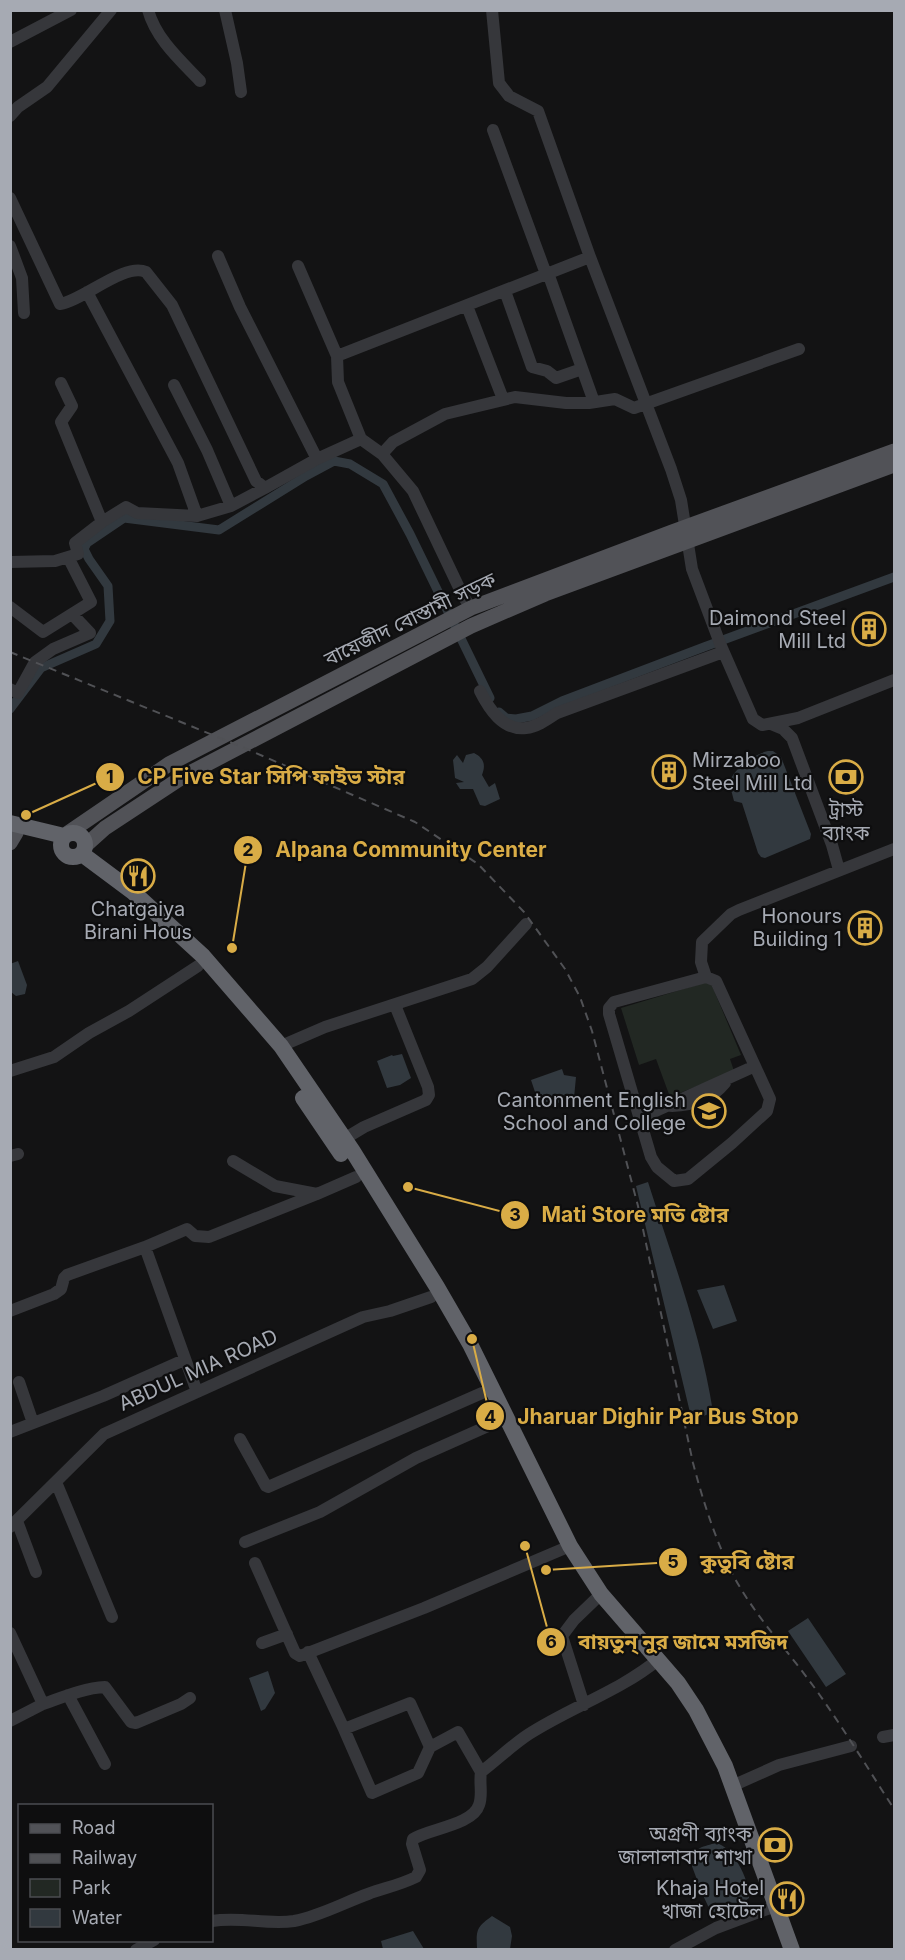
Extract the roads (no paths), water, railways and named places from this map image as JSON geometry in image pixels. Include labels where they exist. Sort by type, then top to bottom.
[{"type":"highway","points":[[12,833],[72,846],[133,892],[203,956],[281,1046],[344,1139],[470,1344],[501,1420],[567,1547],[599,1596],[678,1683],[696,1710],[725,1766],[792,1950]]},
{"type":"highway","points":[[72,846],[198,966],[244,1015],[356,1177],[431,1297],[482,1393],[501,1420]]},
{"type":"highway","points":[[656,1661],[712,1758],[784,1950]]},
{"type":"main road","name":"বায়েজীদ বোস্তামী সড়ক","points":[[72,846],[105,828],[184,777],[471,626],[687,534],[894,451]]},
{"type":"main road","name":"বায়েজীদ বোস্তামী সড়ক","points":[[72,846],[169,764],[468,609],[894,465]]},
{"type":"street","points":[[10,42],[71,10]]},
{"type":"street","points":[[10,116],[18,107],[46,87],[111,10]]},
{"type":"street","points":[[148,10],[152,22],[168,47],[200,81]]},
{"type":"street","points":[[225,10],[241,92]]},
{"type":"street","points":[[492,10],[500,83],[509,96],[538,111],[590,257],[671,469],[681,500],[692,569],[721,645],[753,718],[762,725],[798,718],[894,680]]},
{"type":"street","points":[[493,130],[594,402]]},
{"type":"street","points":[[10,198],[59,302],[63,304],[127,273],[141,270],[146,272],[172,305],[256,481],[265,488]]},
{"type":"street","points":[[10,246],[22,278],[24,313]]},
{"type":"street","points":[[218,256],[240,307],[316,459]]},
{"type":"street","points":[[337,356],[590,257]]},
{"type":"street","points":[[297,266],[337,356],[338,382],[361,439],[382,454],[413,491],[468,609]]},
{"type":"street","points":[[505,291],[532,367],[547,370],[556,378],[582,369]]},
{"type":"street","points":[[87,292],[178,463],[197,516]]},
{"type":"street","points":[[467,306],[503,399]]},
{"type":"street","points":[[382,454],[393,442],[445,414],[503,399],[515,397],[566,403],[615,399],[634,408],[799,349]]},
{"type":"street","points":[[61,383],[72,406],[61,422],[102,522]]},
{"type":"street","points":[[174,385],[207,450],[231,506]]},
{"type":"street","points":[[10,562],[55,561],[78,554],[75,543],[126,507],[137,513],[197,516],[231,506],[316,459],[361,439]]},
{"type":"street","points":[[10,607],[43,632],[91,602],[68,557]]},
{"type":"street","points":[[10,689],[18,693],[35,663],[53,649],[90,633],[72,614]]},
{"type":"street","points":[[480,691],[495,717],[508,725],[525,729],[557,713],[721,645]]},
{"type":"street","points":[[771,724],[783,729],[792,738],[839,870]]},
{"type":"street","points":[[706,977],[701,962],[702,942],[731,914],[894,849]]},
{"type":"street","points":[[281,1046],[325,1027],[472,978],[487,967],[526,924]]},
{"type":"street","points":[[10,1071],[54,1057],[198,966]]},
{"type":"street","points":[[706,977],[716,981],[770,1099],[767,1111],[688,1179],[675,1181],[657,1167],[651,1157],[609,1008],[614,1002],[706,977]]},
{"type":"street","points":[[344,1139],[364,1127],[426,1100],[429,1095],[428,1087],[395,1005]]},
{"type":"street","points":[[640,1118],[755,1065]]},
{"type":"street","points":[[233,1161],[274,1186],[317,1194]]},
{"type":"street","points":[[10,1311],[54,1294],[61,1289],[67,1275],[187,1229],[195,1236],[209,1237],[356,1177]]},
{"type":"street","points":[[145,1246],[197,1392]]},
{"type":"street","name":"ABDUL MIA ROAD","points":[[14,1524],[104,1434],[363,1317],[390,1311],[431,1297]]},
{"type":"street","points":[[10,1432],[184,1360]]},
{"type":"street","points":[[19,1382],[33,1423]]},
{"type":"street","points":[[240,1439],[268,1487],[482,1393]]},
{"type":"street","points":[[245,1542],[320,1512],[416,1458],[501,1420]]},
{"type":"street","points":[[56,1482],[112,1617]]},
{"type":"street","points":[[14,1524],[36,1572]]},
{"type":"street","points":[[255,1563],[297,1655],[424,1608],[567,1547]]},
{"type":"street","points":[[584,1705],[562,1636],[574,1620],[599,1596]]},
{"type":"street","points":[[10,1633],[43,1704]]},
{"type":"street","points":[[262,1643],[287,1634]]},
{"type":"street","points":[[308,1652],[372,1793],[418,1773],[430,1747],[458,1732],[481,1772]]},
{"type":"street","points":[[213,1920],[228,1918],[294,1921],[330,1910],[366,1894],[416,1877],[420,1870],[412,1844],[413,1839],[449,1826],[476,1811],[480,1800],[481,1772],[528,1735],[584,1705],[656,1661]]},
{"type":"street","points":[[10,1721],[43,1704],[95,1688],[105,1687],[131,1722],[136,1723],[190,1698]]},
{"type":"street","points":[[68,1695],[105,1764]]},
{"type":"street","points":[[344,1729],[410,1703],[430,1747]]},
{"type":"street","points":[[732,1786],[779,1765],[851,1746]]},
{"type":"street","points":[[675,1950],[716,1928],[770,1908]]},
{"type":"street","points":[[136,1950],[152,1942]]},
{"type":"water","points":[[768,751],[773,751],[781,757],[811,834],[810,839],[765,858],[758,853],[742,803],[734,801],[729,782],[745,762]]},
{"type":"water","points":[[474,753],[483,762],[482,775],[489,787],[495,783],[500,799],[485,806],[480,805],[473,789],[460,789],[456,783],[464,782],[455,778],[453,760],[457,755],[463,763],[466,755]]},
{"type":"water","points":[[18,961],[27,985],[25,994],[16,996],[11,992],[10,964]]},
{"type":"water","points":[[402,1054],[411,1078],[400,1085],[387,1088],[377,1061]]},
{"type":"water","points":[[562,1069],[564,1075],[576,1077],[574,1098],[560,1103],[538,1101],[531,1080]]},
{"type":"water","points":[[648,1182],[685,1296],[708,1383],[713,1412],[692,1421],[636,1186]]},
{"type":"water","points":[[724,1285],[737,1321],[713,1329],[697,1290]]},
{"type":"water","points":[[808,1618],[846,1674],[826,1687],[788,1631]]},
{"type":"water","points":[[268,1671],[275,1693],[265,1709],[261,1711],[249,1678]]},
{"type":"water","points":[[716,1843],[729,1851],[740,1866],[747,1883],[749,1898],[714,1912],[708,1906],[690,1861],[696,1850]]},
{"type":"water","points":[[492,1916],[510,1927],[512,1936],[510,1949],[477,1948],[478,1929]]},
{"type":"water","points":[[413,1931],[424,1949],[383,1949],[381,1941]]},
{"type":"waterway","points":[[10,709],[41,668],[96,644],[110,621],[108,586],[84,549],[87,543],[124,518],[219,530],[334,461],[350,464],[383,484],[490,698]]},
{"type":"waterway","points":[[499,712],[506,718],[532,716],[562,701],[894,577]]},
{"type":"railway","points":[[10,652],[242,747],[415,822],[478,864],[524,912],[565,969],[580,997],[592,1031],[638,1206],[693,1463],[705,1506],[721,1548],[742,1591],[819,1694],[894,1809]]},
{"type":"place","name":"Daimond Steel Mill Ltd","points":[[869,629]]},
{"type":"place","name":"Mirzaboo Steel Mill Ltd","points":[[669,772]]},
{"type":"place","name":"ট্রাস্ট ব্যাংক","points":[[846,777]]},
{"type":"place","name":"CP Five Star সিপি ফাইভ স্টার","points":[[26,815]]},
{"type":"place","name":"Chatgaiya Birani Hous","points":[[138,876]]},
{"type":"place","name":"Honours Building 1","points":[[865,928]]},
{"type":"place","name":"Alpana Community Center","points":[[232,948]]},
{"type":"place","name":"Cantonment English School and College","points":[[709,1111]]},
{"type":"place","name":"Mati Store মতি ষ্টোর","points":[[408,1187]]},
{"type":"place","name":"Jharuar Dighir Par Bus Stop","points":[[472,1339]]},
{"type":"place","name":"বায়তুন্ নুর জামে মসজিদ","points":[[525,1546]]},
{"type":"place","name":"কুতুবি ষ্টোর","points":[[546,1570]]},
{"type":"place","name":"অগ্রণী ব্যাংক জালালাবাদ শাখা","points":[[775,1845]]},
{"type":"place","name":"Khaja Hotel খাজা হোটেল","points":[[787,1899]]}]
